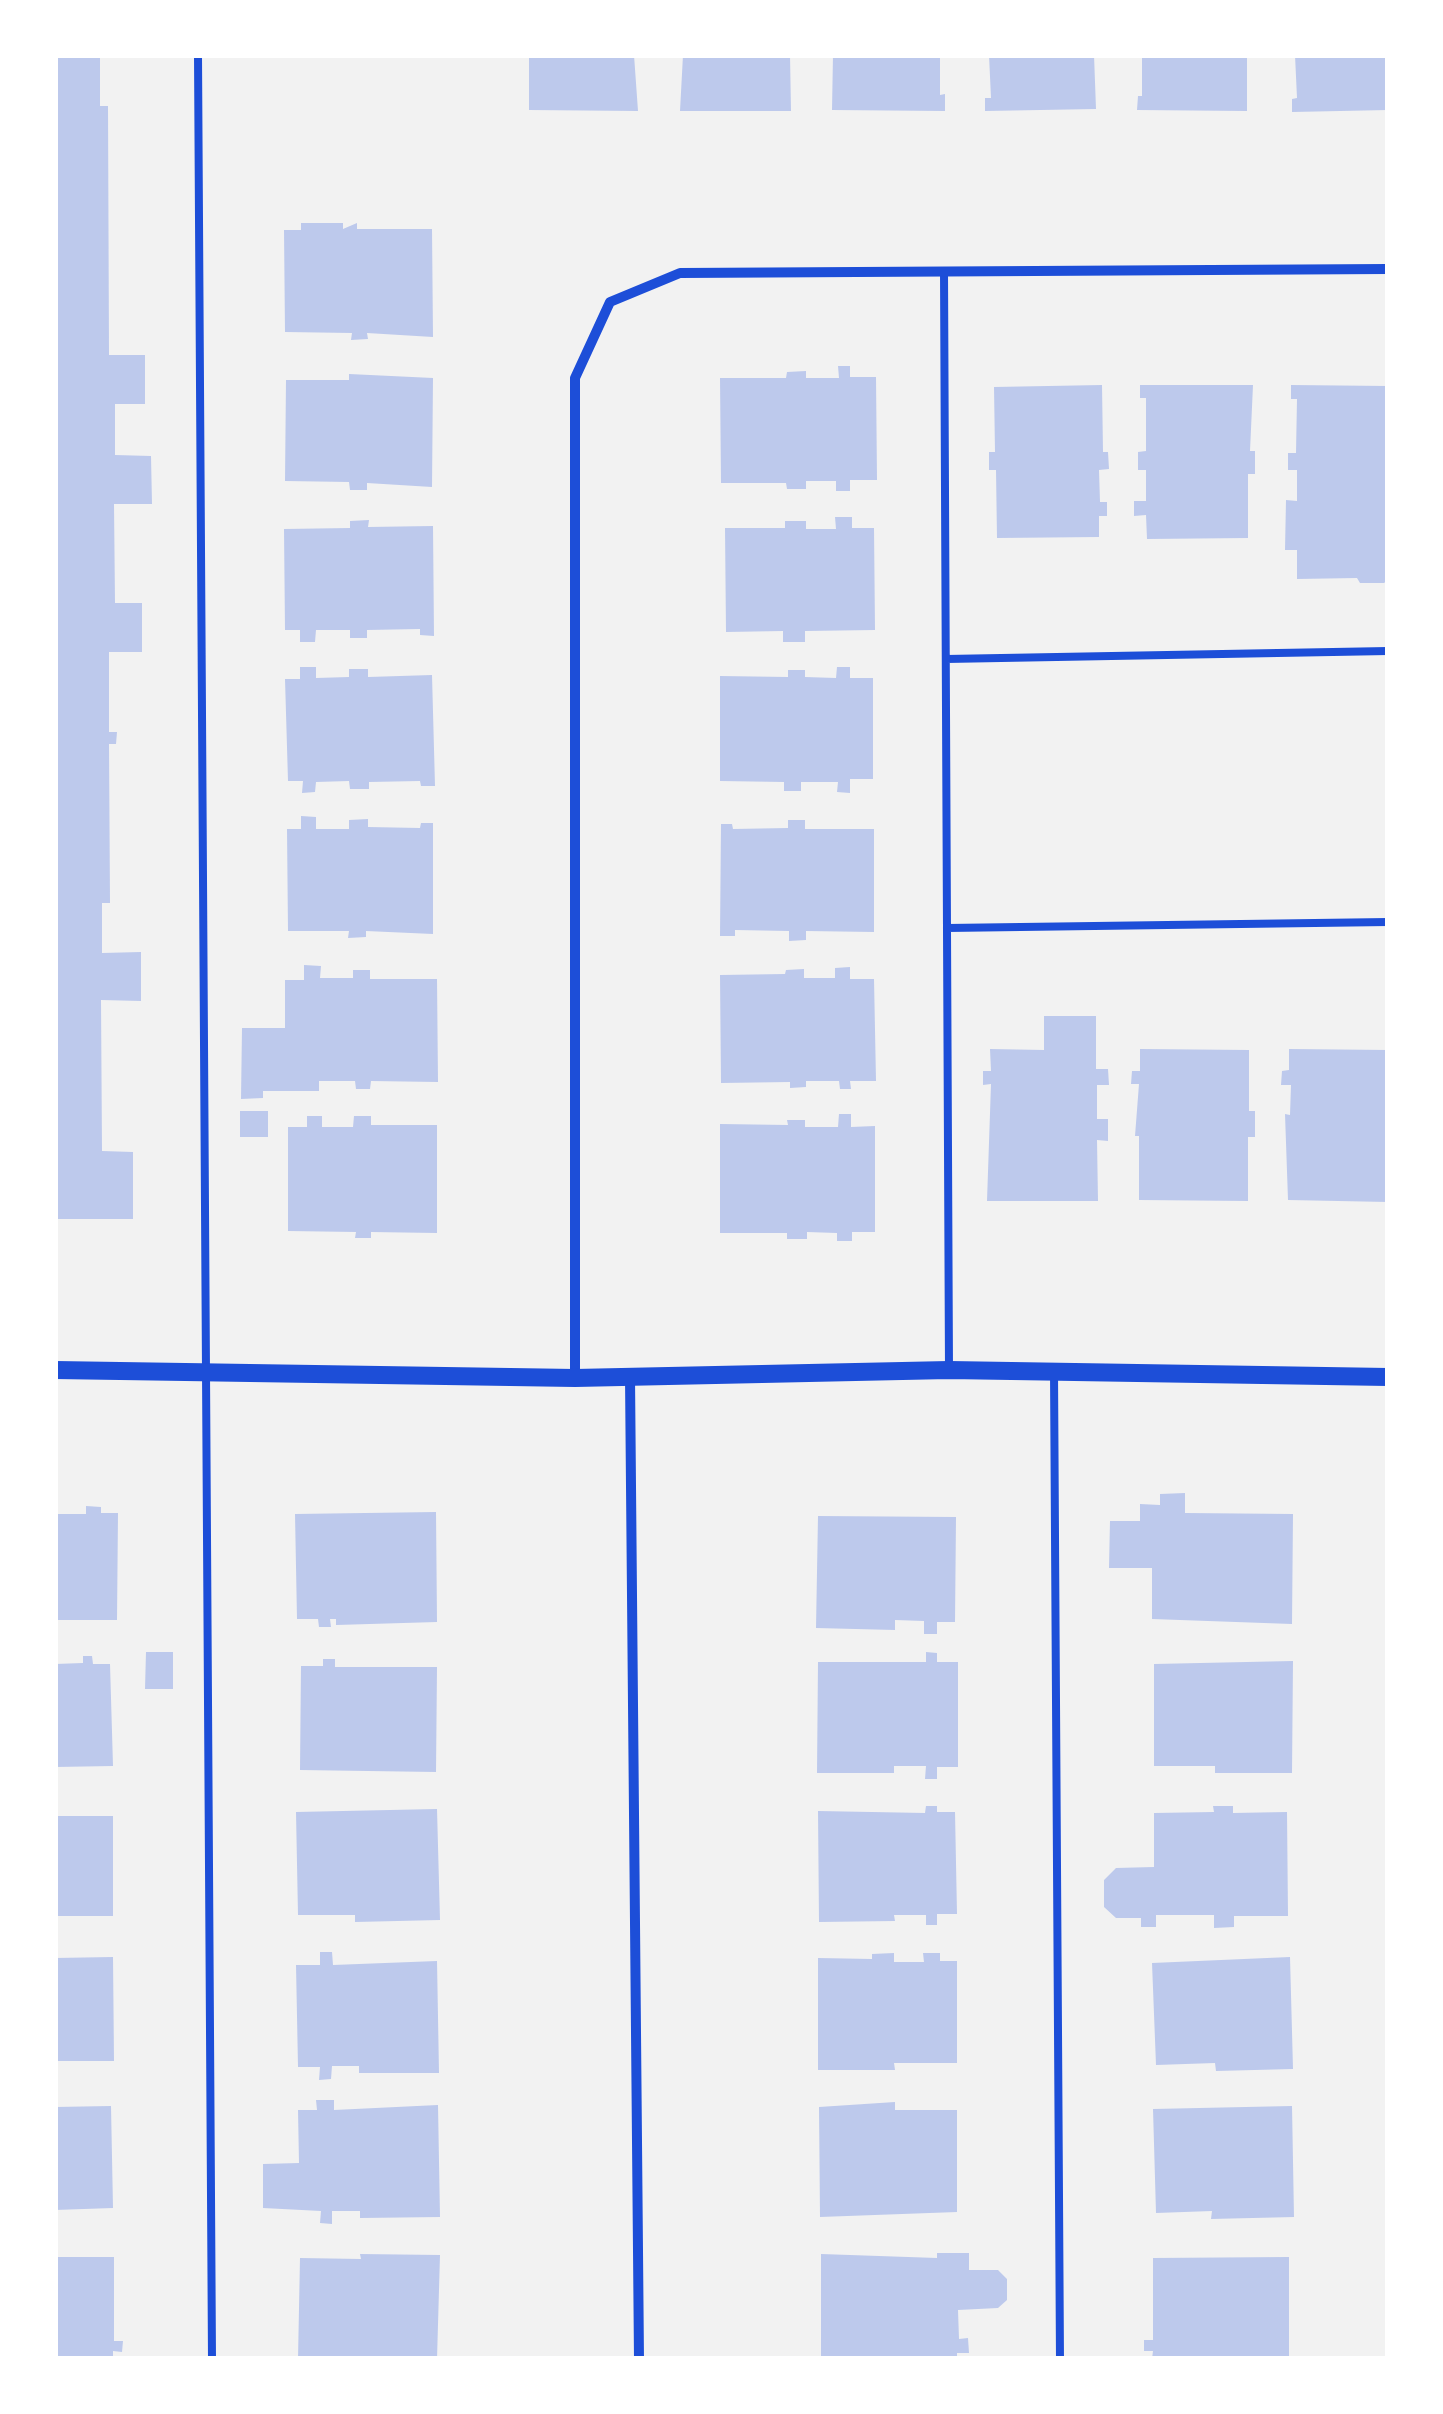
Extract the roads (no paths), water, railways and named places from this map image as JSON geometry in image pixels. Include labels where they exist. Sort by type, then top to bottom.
[{"type":"street","points":[[575,1378],[575,378],[610,302],[680,273],[1388,269]]},
{"type":"street","points":[[55,1370],[575,1378],[949,1370],[1388,1377]]},
{"type":"street","points":[[630,1377],[639,2359]]},
{"type":"lane","points":[[198,55],[209,1371],[212,2359]]},
{"type":"lane","points":[[944,271],[949,1370]]},
{"type":"lane","points":[[946,659],[1388,652]]},
{"type":"lane","points":[[947,928],[1388,922]]},
{"type":"lane","points":[[1054,1371],[1060,2359]]}]
